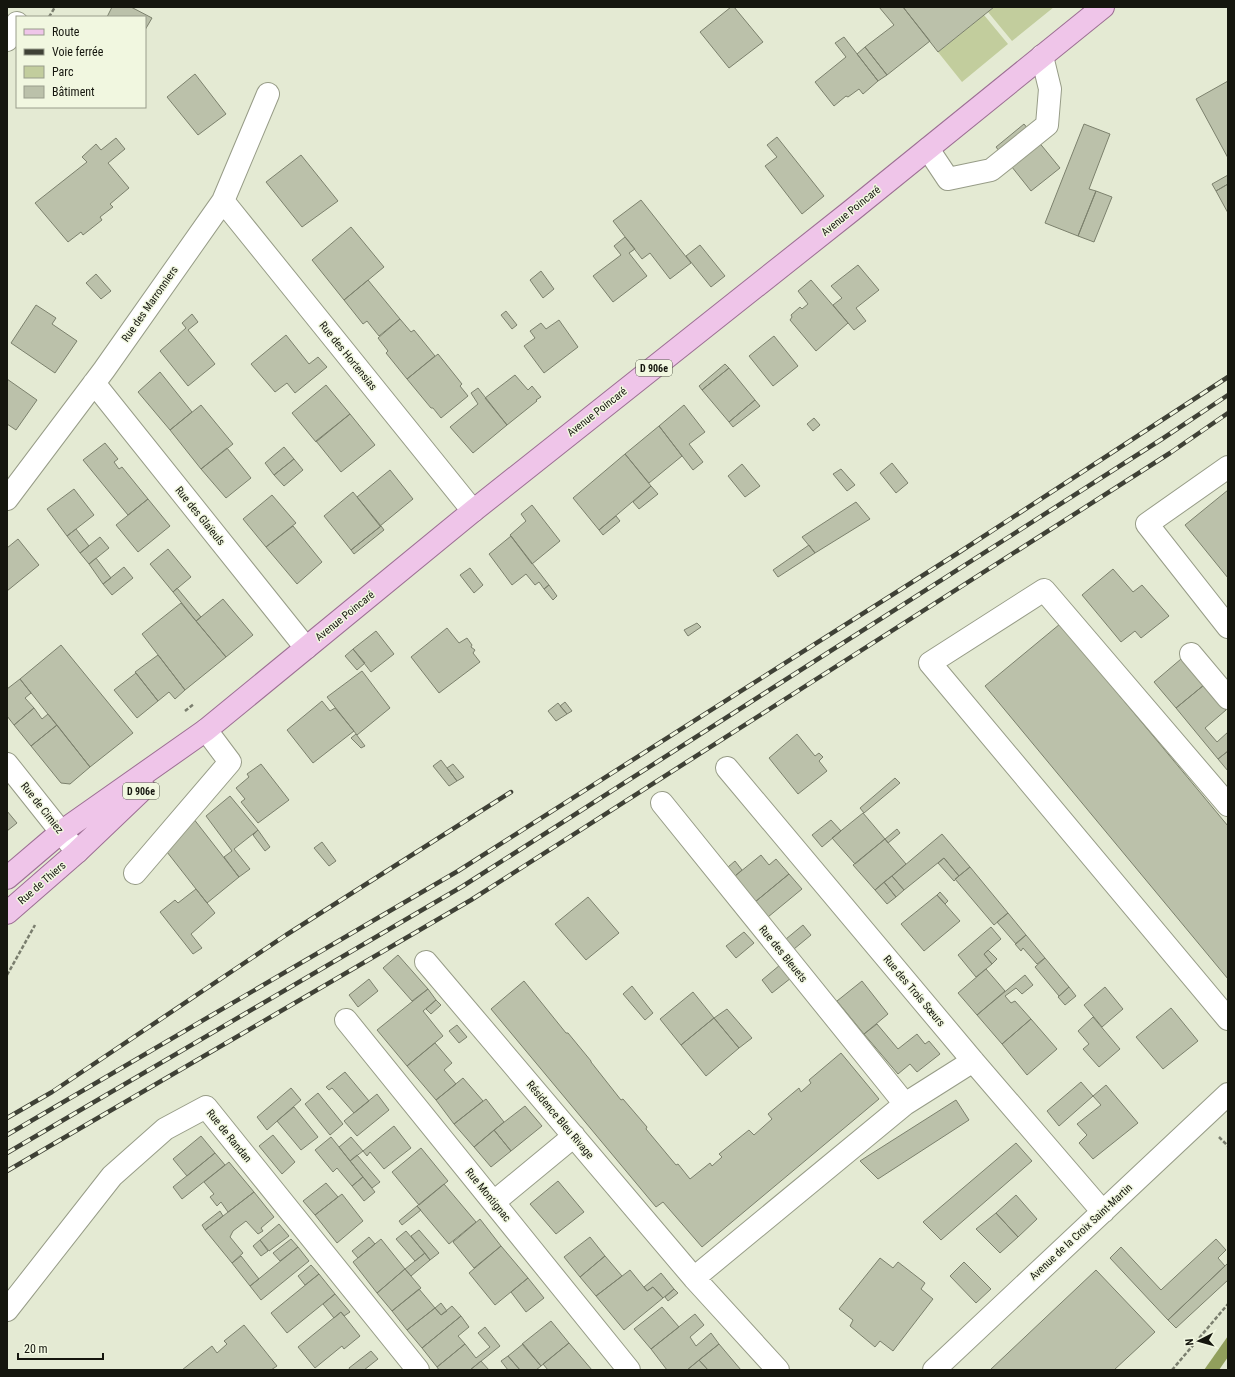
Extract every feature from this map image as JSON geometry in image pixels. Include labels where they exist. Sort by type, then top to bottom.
[{"type":"main road","name":"Avenue Poincaré","points":[[77,852],[206,730],[473,511],[851,212],[1103,7]]},
{"type":"main road","name":"Avenue Poincaré","points":[[61,832],[206,730]]},
{"type":"main road","name":"D 906e","points":[[7,878],[61,832]]},
{"type":"main road","name":"Rue de Thiers","points":[[7,913],[77,852]]},
{"type":"street","points":[[21,16],[26,7]]},
{"type":"street","points":[[7,40],[16,25]]},
{"type":"street","points":[[928,149],[948,179],[991,170],[1047,125],[1050,89],[1042,56]]},
{"type":"street","name":"Rue des Marronniers","points":[[7,499],[94,383],[223,201],[268,94]]},
{"type":"street","name":"Rue des Hortensias","points":[[223,201],[473,511]]},
{"type":"street","name":"Rue des Glaïeuls","points":[[94,383],[306,648]]},
{"type":"street","points":[[1228,467],[1147,524],[1228,627]]},
{"type":"street","points":[[1228,805],[1044,590],[930,663],[1228,1019]]},
{"type":"street","points":[[1191,654],[1228,698]]},
{"type":"street","points":[[135,873],[230,762],[206,730]]},
{"type":"street","name":"Rue de Cimiez","points":[[7,764],[77,852]]},
{"type":"street","name":"Rue des Trois Sœurs","points":[[726,768],[972,1062],[1104,1212]]},
{"type":"street","name":"Rue des Bleuets","points":[[662,804],[905,1104]]},
{"type":"street","name":"Résidence Bleu Rivage","points":[[426,962],[694,1278],[778,1370]]},
{"type":"street","name":"Rue Montignac","points":[[346,1020],[629,1370]]},
{"type":"street","points":[[694,1278],[905,1104],[972,1062]]},
{"type":"street","name":"Avenue de la Croix Saint-Martin","points":[[934,1370],[1228,1094]]},
{"type":"street","name":"Rue de Randan","points":[[7,1310],[112,1176],[165,1129],[206,1107],[418,1370]]},
{"type":"street","points":[[494,1202],[574,1136]]},
{"type":"path","points":[[50,16],[55,7]]},
{"type":"path","points":[[1219,1137],[1228,1146]]},
{"type":"path","points":[[1172,1370],[1228,1304]]},
{"type":"green space","points":[[994,7],[1054,7],[1012,41],[988,12]]},
{"type":"green space","points":[[984,15],[1008,44],[962,82],[938,52]]},
{"type":"shaded area","points":[[1228,1336],[1228,1357],[1219,1370],[1204,1370]]},
{"type":"building","points":[[112,7],[131,7],[152,18],[146,28],[146,16],[108,16]]},
{"type":"building","points":[[731,7],[734,7],[763,42],[729,68],[700,32]]},
{"type":"building","points":[[879,7],[903,7],[930,41],[887,75],[865,47],[894,25]]},
{"type":"building","points":[[903,7],[994,7],[938,52]]},
{"type":"building","points":[[844,37],[878,81],[863,94],[859,89],[848,97],[846,96],[834,106],[815,82],[846,57],[835,43]]},
{"type":"building","points":[[865,47],[887,75],[878,81],[857,54]]},
{"type":"building","points":[[195,74],[226,114],[198,135],[167,97]]},
{"type":"building","points":[[1228,81],[1228,158],[1196,99]]},
{"type":"building","points":[[1024,124],[1060,168],[1031,191],[996,147]]},
{"type":"building","points":[[1084,124],[1110,134],[1089,189],[1096,191],[1078,236],[1045,223]]},
{"type":"building","points":[[777,137],[824,196],[802,214],[765,166],[777,157],[767,145]]},
{"type":"building","points":[[116,138],[125,149],[108,163],[129,188],[110,204],[113,207],[100,217],[102,220],[83,235],[81,232],[68,242],[35,203],[87,162],[82,157],[96,144],[101,150]]},
{"type":"building","points":[[301,155],[338,201],[302,227],[266,182]]},
{"type":"building","points":[[1228,175],[1228,184],[1216,191],[1212,184]]},
{"type":"building","points":[[1228,184],[1228,213],[1216,191]]},
{"type":"building","points":[[1096,191],[1112,197],[1094,242],[1078,236]]},
{"type":"building","points":[[641,200],[691,263],[670,279],[650,253],[642,259],[613,221]]},
{"type":"building","points":[[351,227],[384,267],[344,300],[312,260]]},
{"type":"building","points":[[625,237],[635,249],[629,253],[647,276],[613,302],[593,276],[621,255],[614,246]]},
{"type":"building","points":[[700,245],[725,276],[711,287],[686,256]]},
{"type":"building","points":[[858,265],[879,290],[856,308],[866,321],[854,330],[833,305],[842,298],[831,286]]},
{"type":"building","points":[[541,271],[554,289],[543,298],[530,280]]},
{"type":"building","points":[[96,274],[111,291],[101,299],[86,283]]},
{"type":"building","points":[[368,280],[400,319],[379,336],[367,321],[363,324],[344,300]]},
{"type":"building","points":[[811,280],[848,323],[816,351],[790,320],[792,317],[791,315],[800,307],[802,309],[808,304],[798,291]]},
{"type":"building","points":[[36,305],[56,318],[52,324],[77,341],[55,373],[11,343]]},
{"type":"building","points":[[506,311],[517,325],[512,329],[501,315]]},
{"type":"building","points":[[192,314],[198,322],[188,330],[215,364],[188,386],[160,351],[186,328],[182,323]]},
{"type":"building","points":[[400,319],[411,332],[414,330],[435,356],[407,379],[386,353],[388,351],[378,338]]},
{"type":"building","points":[[559,320],[578,347],[544,373],[524,346],[535,338],[530,331],[541,323],[546,329]]},
{"type":"building","points":[[286,335],[309,364],[318,357],[327,367],[295,393],[287,383],[275,392],[251,364]]},
{"type":"building","points":[[774,336],[798,366],[773,386],[749,356]]},
{"type":"building","points":[[438,354],[462,384],[460,386],[468,396],[441,418],[407,379]]},
{"type":"building","points":[[725,364],[729,368],[702,390],[699,386]]},
{"type":"building","points":[[729,368],[755,400],[729,422],[702,390]]},
{"type":"building","points":[[160,372],[192,412],[170,430],[138,392]]},
{"type":"building","points":[[515,375],[528,390],[532,386],[541,397],[507,425],[485,398]]},
{"type":"building","points":[[7,379],[37,400],[16,430],[7,424]]},
{"type":"building","points":[[326,385],[350,414],[316,442],[292,413]]},
{"type":"building","points":[[478,388],[507,425],[473,453],[450,427],[478,404],[471,393]]},
{"type":"building","points":[[755,400],[760,406],[733,427],[729,422]]},
{"type":"building","points":[[201,405],[233,444],[201,469],[170,430]]},
{"type":"building","points":[[684,405],[705,432],[689,444],[703,462],[693,470],[659,426]]},
{"type":"building","points":[[350,414],[375,445],[341,472],[316,441]]},
{"type":"building","points":[[814,418],[820,425],[813,431],[807,424]]},
{"type":"building","points":[[659,426],[682,456],[649,483],[625,454]]},
{"type":"building","points":[[105,443],[118,459],[114,462],[119,469],[122,467],[148,499],[128,515],[83,460]]},
{"type":"building","points":[[284,447],[294,459],[274,475],[265,463]]},
{"type":"building","points":[[227,448],[251,478],[226,498],[201,469]]},
{"type":"building","points":[[625,454],[651,486],[599,530],[573,498]]},
{"type":"building","points":[[294,459],[303,470],[284,486],[274,475]]},
{"type":"building","points":[[892,463],[908,483],[896,493],[880,473]]},
{"type":"building","points":[[742,464],[760,486],[745,497],[728,476]]},
{"type":"building","points":[[841,469],[855,485],[847,491],[833,474]]},
{"type":"building","points":[[390,470],[413,499],[380,526],[357,497]]},
{"type":"building","points":[[651,486],[658,494],[639,509],[633,502]]},
{"type":"building","points":[[74,489],[94,515],[67,536],[47,509]]},
{"type":"building","points":[[1228,490],[1228,578],[1185,525]]},
{"type":"building","points":[[353,492],[381,526],[351,550],[324,516]]},
{"type":"building","points":[[272,495],[296,523],[266,547],[243,519]]},
{"type":"building","points":[[148,499],[170,526],[138,552],[116,525]]},
{"type":"building","points":[[856,502],[870,519],[815,553],[802,537]]},
{"type":"building","points":[[532,505],[560,541],[532,564],[510,535],[526,521],[521,514]]},
{"type":"building","points":[[616,516],[620,521],[603,535],[599,530]]},
{"type":"building","points":[[293,526],[322,562],[297,584],[266,547]]},
{"type":"building","points":[[381,526],[384,530],[354,554],[351,550]]},
{"type":"building","points":[[76,529],[89,546],[80,553],[67,536]]},
{"type":"building","points":[[511,536],[549,585],[544,589],[539,582],[535,585],[526,574],[512,585],[489,554]]},
{"type":"building","points":[[100,537],[109,548],[89,564],[80,553]]},
{"type":"building","points":[[18,539],[39,565],[7,591],[7,548]]},
{"type":"building","points":[[809,545],[815,553],[778,577],[773,570]]},
{"type":"building","points":[[168,549],[191,577],[173,592],[150,564]]},
{"type":"building","points":[[96,558],[111,578],[103,584],[89,564]]},
{"type":"building","points":[[124,567],[133,578],[112,595],[103,584]]},
{"type":"building","points":[[470,568],[483,585],[474,593],[460,575]]},
{"type":"building","points":[[1113,569],[1133,592],[1142,585],[1169,616],[1141,638],[1135,631],[1121,642],[1082,595]]},
{"type":"building","points":[[549,585],[557,596],[553,600],[544,589]]},
{"type":"building","points":[[177,588],[201,617],[196,621],[173,592]]},
{"type":"building","points":[[223,599],[253,635],[226,657],[196,621]]},
{"type":"building","points":[[181,603],[226,657],[185,690],[142,634]]},
{"type":"building","points":[[697,623],[701,627],[688,636],[684,630]]},
{"type":"building","points":[[1060,624],[1228,826],[1228,979],[985,686]]},
{"type":"building","points":[[447,628],[459,643],[467,638],[472,645],[471,647],[475,650],[473,653],[480,662],[439,693],[411,657]]},
{"type":"building","points":[[376,631],[394,654],[371,672],[353,649]]},
{"type":"building","points":[[61,645],[133,733],[90,767],[20,679]]},
{"type":"building","points":[[353,649],[365,663],[357,670],[345,656]]},
{"type":"building","points":[[158,655],[185,690],[175,699],[169,692],[158,701],[135,672]]},
{"type":"building","points":[[1181,659],[1204,685],[1176,708],[1154,682]]},
{"type":"building","points":[[362,671],[390,708],[357,735],[327,697]]},
{"type":"building","points":[[136,673],[158,701],[137,718],[114,690]]},
{"type":"building","points":[[20,679],[31,693],[25,698],[34,708],[14,725],[7,716],[7,689]]},
{"type":"building","points":[[1204,685],[1226,710],[1205,728],[1217,742],[1228,732],[1228,751],[1218,759],[1176,708]]},
{"type":"building","points":[[322,701],[330,711],[335,708],[354,731],[313,763],[287,730]]},
{"type":"building","points":[[565,702],[572,711],[567,714],[560,706]]},
{"type":"building","points":[[558,703],[567,714],[556,721],[548,711]]},
{"type":"building","points":[[34,708],[42,719],[48,714],[57,725],[31,746],[14,725]]},
{"type":"building","points":[[57,725],[90,767],[70,784],[61,783],[31,746]]},
{"type":"building","points":[[356,734],[365,746],[361,748],[351,738]]},
{"type":"building","points":[[797,734],[815,756],[819,753],[823,757],[819,761],[827,771],[798,794],[769,758]]},
{"type":"building","points":[[1228,751],[1228,771],[1218,759]]},
{"type":"building","points":[[441,760],[457,781],[449,786],[433,766]]},
{"type":"building","points":[[261,764],[289,800],[258,823],[241,802],[245,799],[236,788],[249,777],[247,774]]},
{"type":"building","points":[[453,764],[464,777],[457,781],[447,768]]},
{"type":"building","points":[[895,778],[900,783],[864,813],[860,808]]},
{"type":"building","points":[[230,796],[258,830],[234,849],[250,869],[239,877],[224,857],[232,851],[206,816]]},
{"type":"building","points":[[7,811],[17,823],[7,831]]},
{"type":"building","points":[[863,813],[885,839],[855,864],[832,838]]},
{"type":"building","points":[[193,818],[239,877],[207,903],[167,852]]},
{"type":"building","points":[[831,820],[841,831],[822,847],[812,835]]},
{"type":"building","points":[[897,829],[900,833],[888,843],[885,839]]},
{"type":"building","points":[[258,830],[270,847],[265,851],[253,835]]},
{"type":"building","points":[[942,834],[970,867],[959,876],[944,858],[904,890],[892,876]]},
{"type":"building","points":[[885,839],[906,864],[875,890],[853,865]]},
{"type":"building","points":[[322,842],[336,861],[329,866],[314,848]]},
{"type":"building","points":[[761,855],[769,865],[776,859],[789,874],[755,902],[735,876]]},
{"type":"building","points":[[944,858],[959,876],[954,881],[938,863]]},
{"type":"building","points":[[735,861],[742,870],[735,876],[728,867]]},
{"type":"building","points":[[970,867],[1008,913],[994,925],[955,879]]},
{"type":"building","points":[[789,874],[802,889],[768,917],[755,902]]},
{"type":"building","points":[[892,876],[904,890],[896,897],[884,882]]},
{"type":"building","points":[[884,882],[896,897],[887,904],[875,890]]},
{"type":"building","points":[[196,889],[215,913],[191,934],[202,948],[193,954],[160,912],[175,900],[178,903]]},
{"type":"building","points":[[940,892],[948,901],[945,904],[937,895]]},
{"type":"building","points":[[937,895],[960,921],[924,951],[901,924]]},
{"type":"building","points":[[588,897],[619,933],[586,960],[555,924]]},
{"type":"building","points":[[1008,913],[1026,935],[1016,944],[997,922]]},
{"type":"building","points":[[803,925],[811,935],[794,949],[786,939]]},
{"type":"building","points":[[991,927],[1001,939],[984,954],[992,964],[976,977],[958,955]]},
{"type":"building","points":[[744,932],[754,943],[736,958],[726,946]]},
{"type":"building","points":[[1026,935],[1045,958],[1037,964],[1023,948],[1021,951],[1015,944]]},
{"type":"building","points":[[988,950],[997,959],[992,964],[984,954]]},
{"type":"building","points":[[398,955],[428,989],[412,1001],[383,968]]},
{"type":"building","points":[[1045,958],[1069,987],[1059,996],[1035,967]]},
{"type":"building","points":[[780,965],[791,978],[772,993],[762,980]]},
{"type":"building","points":[[986,969],[1005,991],[977,1015],[958,993]]},
{"type":"building","points":[[1025,975],[1033,985],[1022,994],[1016,988],[1005,996],[1011,1003],[1015,1001],[1031,1019],[1002,1044],[977,1015]]},
{"type":"building","points":[[369,979],[378,991],[358,1007],[349,995]]},
{"type":"building","points":[[524,981],[591,1061],[621,1100],[623,1099],[676,1165],[678,1164],[690,1179],[710,1163],[712,1166],[722,1157],[719,1154],[749,1130],[754,1135],[772,1119],[768,1114],[799,1088],[801,1092],[811,1083],[809,1080],[841,1053],[879,1099],[702,1247],[663,1202],[656,1207],[491,1009]]},
{"type":"building","points":[[862,981],[888,1014],[864,1034],[837,1001]]},
{"type":"building","points":[[632,986],[653,1013],[645,1020],[623,994]]},
{"type":"building","points":[[1069,987],[1076,996],[1065,1005],[1058,997]]},
{"type":"building","points":[[1105,987],[1123,1009],[1102,1027],[1084,1005]]},
{"type":"building","points":[[428,989],[436,1000],[423,1011],[443,1036],[407,1066],[377,1030]]},
{"type":"building","points":[[693,992],[714,1018],[681,1045],[660,1019]]},
{"type":"building","points":[[436,1000],[441,1005],[431,1014],[426,1009]]},
{"type":"building","points":[[1171,1008],[1198,1041],[1163,1069],[1136,1037]]},
{"type":"building","points":[[727,1009],[752,1038],[739,1048],[714,1018]]},
{"type":"building","points":[[1093,1017],[1120,1049],[1099,1067],[1083,1049],[1089,1044],[1078,1031]]},
{"type":"building","points":[[714,1018],[739,1048],[706,1076],[681,1045]]},
{"type":"building","points":[[1031,1019],[1057,1049],[1027,1075],[1002,1044]]},
{"type":"building","points":[[877,1024],[898,1049],[917,1034],[925,1044],[929,1041],[940,1054],[917,1072],[910,1064],[898,1074],[864,1034]]},
{"type":"building","points":[[457,1025],[467,1037],[459,1043],[449,1031]]},
{"type":"building","points":[[435,1043],[452,1063],[444,1070],[456,1084],[436,1100],[407,1066]]},
{"type":"building","points":[[345,1072],[369,1101],[354,1113],[332,1088],[329,1090],[326,1087]]},
{"type":"building","points":[[463,1078],[483,1101],[454,1124],[436,1100]]},
{"type":"building","points":[[1081,1082],[1093,1096],[1059,1126],[1047,1111]]},
{"type":"building","points":[[1106,1085],[1138,1123],[1093,1159],[1079,1143],[1087,1135],[1077,1124],[1101,1105],[1093,1096]]},
{"type":"building","points":[[291,1088],[301,1100],[267,1130],[257,1117]]},
{"type":"building","points":[[318,1093],[343,1124],[330,1135],[305,1104]]},
{"type":"building","points":[[377,1094],[389,1110],[357,1136],[344,1121]]},
{"type":"building","points":[[486,1099],[504,1122],[474,1147],[454,1124]]},
{"type":"building","points":[[956,1100],[969,1120],[878,1179],[860,1161]]},
{"type":"building","points":[[525,1106],[542,1126],[511,1151],[494,1130]]},
{"type":"building","points":[[294,1107],[318,1137],[301,1150],[277,1121]]},
{"type":"building","points":[[394,1126],[411,1148],[384,1169],[370,1152],[367,1156],[363,1151]]},
{"type":"building","points":[[494,1130],[511,1151],[491,1167],[474,1147]]},
{"type":"building","points":[[273,1135],[295,1162],[282,1174],[259,1146]]},
{"type":"building","points":[[201,1136],[215,1153],[187,1176],[173,1159]]},
{"type":"building","points":[[331,1137],[363,1177],[352,1186],[337,1168],[333,1172],[315,1150]]},
{"type":"building","points":[[351,1137],[363,1151],[350,1161],[339,1147]]},
{"type":"building","points":[[1016,1143],[1032,1161],[941,1240],[923,1222]]},
{"type":"building","points":[[421,1148],[448,1181],[419,1205],[392,1172]]},
{"type":"building","points":[[215,1153],[225,1165],[182,1199],[173,1187]]},
{"type":"building","points":[[357,1155],[380,1182],[372,1188],[350,1161]]},
{"type":"building","points":[[229,1162],[254,1192],[228,1212],[221,1202],[217,1206],[210,1197],[214,1194],[204,1182]]},
{"type":"building","points":[[363,1177],[375,1192],[364,1201],[352,1186]]},
{"type":"building","points":[[558,1181],[584,1212],[556,1234],[530,1204]]},
{"type":"building","points":[[326,1183],[338,1197],[315,1215],[303,1201]]},
{"type":"building","points":[[444,1184],[476,1222],[449,1244],[417,1206]]},
{"type":"building","points":[[254,1192],[274,1217],[261,1228],[263,1231],[258,1234],[246,1221],[233,1231],[230,1237],[243,1253],[232,1263],[205,1230]]},
{"type":"building","points":[[342,1194],[363,1221],[337,1243],[315,1215]]},
{"type":"building","points":[[1016,1195],[1037,1219],[1018,1237],[996,1213]]},
{"type":"building","points":[[417,1206],[421,1210],[402,1225],[399,1221]]},
{"type":"building","points":[[220,1211],[223,1216],[205,1230],[202,1225]]},
{"type":"building","points":[[996,1213],[1018,1237],[1000,1253],[976,1229]]},
{"type":"building","points":[[480,1219],[501,1246],[474,1268],[453,1242]]},
{"type":"building","points":[[279,1224],[289,1236],[269,1251],[260,1240]]},
{"type":"building","points":[[419,1230],[439,1253],[430,1260],[411,1236]]},
{"type":"building","points":[[406,1231],[425,1253],[415,1261],[396,1239]]},
{"type":"building","points":[[369,1237],[375,1244],[358,1258],[352,1251]]},
{"type":"building","points":[[590,1237],[605,1256],[580,1277],[564,1257]]},
{"type":"building","points":[[291,1239],[298,1247],[280,1261],[273,1253]]},
{"type":"building","points":[[381,1239],[405,1269],[377,1293],[353,1262]]},
{"type":"building","points":[[1216,1239],[1226,1250],[1218,1258],[1225,1266],[1168,1320],[1110,1258],[1121,1247],[1161,1290]]},
{"type":"building","points":[[260,1240],[268,1251],[261,1256],[253,1246]]},
{"type":"building","points":[[501,1246],[528,1278],[495,1305],[469,1273]]},
{"type":"building","points":[[298,1247],[309,1261],[261,1300],[250,1286]]},
{"type":"building","points":[[425,1253],[430,1260],[411,1276],[405,1269]]},
{"type":"building","points":[[241,1256],[259,1279],[250,1286],[232,1263]]},
{"type":"building","points":[[605,1256],[622,1276],[596,1296],[580,1277]]},
{"type":"building","points":[[880,1258],[893,1268],[898,1262],[925,1283],[921,1289],[933,1299],[893,1351],[880,1341],[875,1347],[850,1326],[853,1320],[839,1309]]},
{"type":"building","points":[[964,1262],[991,1289],[976,1303],[950,1276]]},
{"type":"building","points":[[1228,1263],[1228,1280],[1176,1328],[1168,1320]]},
{"type":"building","points":[[311,1265],[319,1274],[305,1285],[298,1276]]},
{"type":"building","points":[[405,1269],[421,1288],[392,1311],[377,1293]]},
{"type":"building","points":[[630,1270],[647,1291],[653,1287],[663,1298],[624,1330],[596,1296]]},
{"type":"building","points":[[1096,1270],[1155,1332],[1114,1370],[990,1370]]},
{"type":"building","points":[[661,1273],[674,1289],[663,1298],[653,1287],[647,1291],[644,1287]]},
{"type":"building","points":[[319,1274],[335,1294],[287,1333],[271,1313]]},
{"type":"building","points":[[528,1278],[544,1298],[526,1312],[511,1292]]},
{"type":"building","points":[[419,1289],[435,1308],[407,1330],[392,1311]]},
{"type":"building","points":[[674,1289],[678,1293],[668,1301],[665,1297]]},
{"type":"building","points":[[335,1294],[350,1312],[344,1316],[341,1312],[334,1318],[323,1304]]},
{"type":"building","points":[[441,1303],[447,1311],[441,1315],[435,1308]]},
{"type":"building","points":[[452,1306],[461,1316],[422,1348],[407,1330],[435,1308],[441,1315]]},
{"type":"building","points":[[662,1307],[679,1327],[651,1349],[634,1329]]},
{"type":"building","points":[[341,1312],[360,1336],[344,1349],[342,1346],[315,1368],[298,1347]]},
{"type":"building","points":[[695,1314],[704,1325],[690,1337],[696,1346],[711,1333],[719,1344],[687,1370],[667,1370],[651,1349]]},
{"type":"building","points":[[461,1316],[469,1327],[458,1336],[465,1344],[437,1367],[422,1348]]},
{"type":"building","points":[[551,1321],[569,1343],[541,1366],[522,1344]]},
{"type":"building","points":[[244,1325],[277,1366],[271,1370],[182,1370],[212,1346],[217,1353],[227,1344],[224,1341]]},
{"type":"building","points":[[485,1327],[500,1346],[470,1370],[439,1370],[437,1367],[465,1344],[476,1358],[490,1347],[478,1333]]},
{"type":"building","points":[[569,1343],[592,1370],[548,1370],[543,1364]]},
{"type":"building","points":[[523,1344],[541,1366],[536,1370],[520,1370],[508,1356]]},
{"type":"building","points":[[719,1344],[741,1370],[708,1370],[699,1360]]},
{"type":"building","points":[[371,1351],[378,1359],[364,1370],[350,1370],[349,1368]]},
{"type":"building","points":[[508,1356],[520,1370],[508,1370],[501,1361]]},
{"type":"building","points":[[699,1360],[708,1370],[687,1370]]},
{"type":"building","points":[[481,1361],[489,1370],[470,1370]]},
{"type":"railway","points":[[7,1135],[458,871],[958,553],[1228,377]]},
{"type":"railway","points":[[7,1153],[463,886],[1162,439],[1228,395]]},
{"type":"railway","points":[[7,1171],[471,900],[1170,453],[1228,413]]},
{"type":"railway","points":[[7,1118],[52,1092],[286,935],[511,792]]}]
